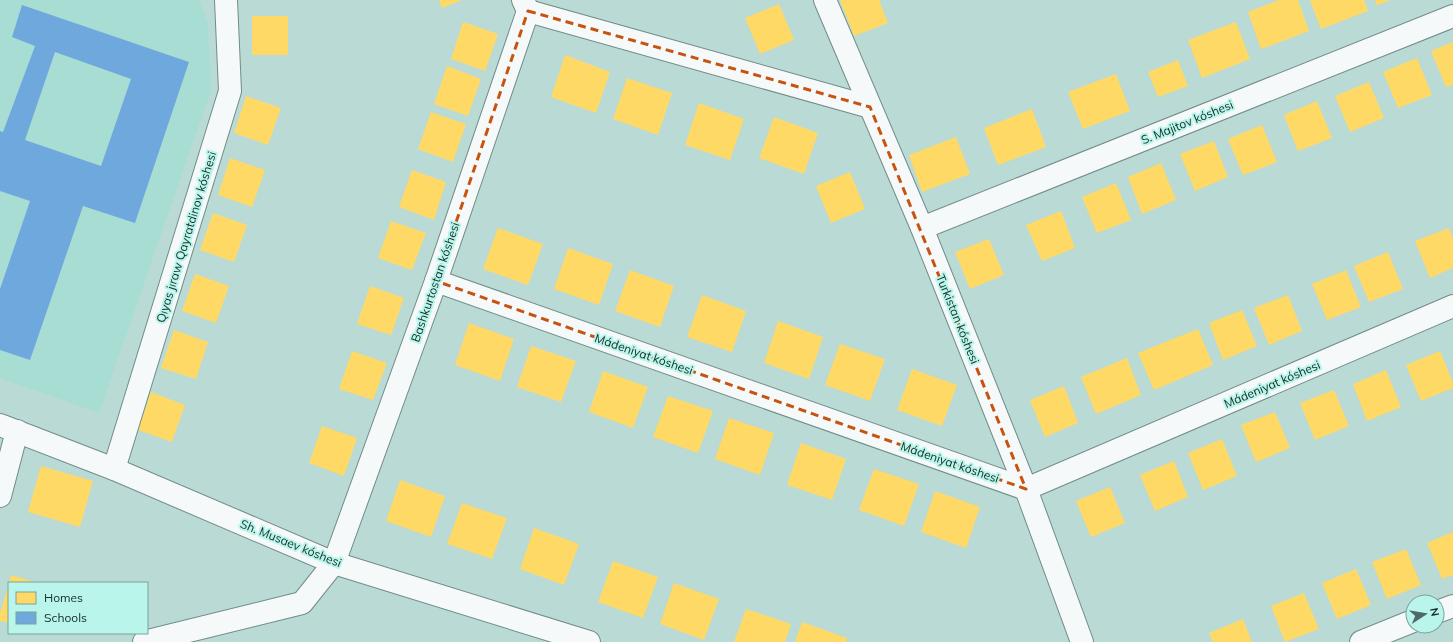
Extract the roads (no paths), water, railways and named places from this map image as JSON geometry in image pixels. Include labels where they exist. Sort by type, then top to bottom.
[{"type":"street","name":"Qıyas jıraw Qayratdinov kóshesi","points":[[114,469],[230,91],[226,0]]},
{"type":"street","name":"Turkistan kóshesi","points":[[825,0],[922,228],[1026,489],[1082,642]]},
{"type":"street","points":[[526,6],[870,107]]},
{"type":"street","name":"Bashkurtostan kóshesi","points":[[144,642],[302,603],[334,562],[436,281],[526,6]]},
{"type":"street","name":"S. Majitov kóshesi","points":[[922,228],[1453,16]]},
{"type":"street","name":"Mádeniyat kóshesi","points":[[436,281],[1026,489],[1453,306]]},
{"type":"street","name":"Sh. Musaev kóshesi","points":[[8,428],[114,469],[334,562],[589,642]]},
{"type":"street","points":[[0,496],[8,428]]},
{"type":"street","points":[[1361,642],[1405,625]]}]
